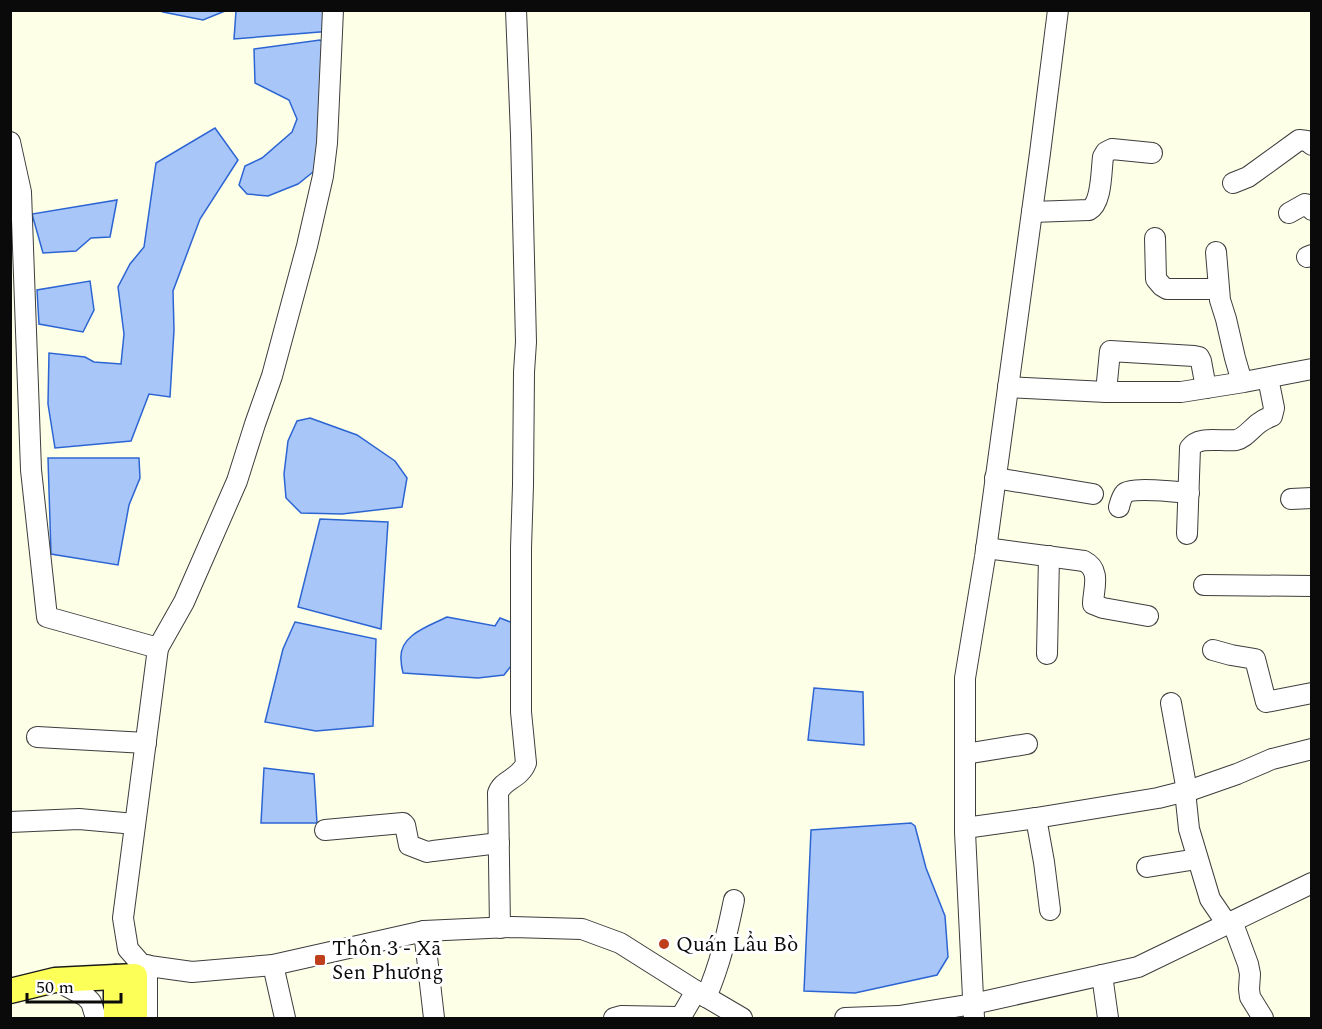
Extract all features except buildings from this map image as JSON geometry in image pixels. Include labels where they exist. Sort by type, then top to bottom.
[{"type":"main road","points":[[10,991],[55,980],[135,971]]},
{"type":"main road","points":[[116,1018],[135,971]]},
{"type":"main road","points":[[135,971],[135,1018]]},
{"type":"street","points":[[147,1018],[128,949],[123,918],[158,648],[184,602],[237,481],[272,376],[323,176],[333,10]]},
{"type":"street","points":[[500,928],[497,799],[499,789],[520,775],[526,763],[521,712],[521,548],[526,342],[516,10]]},
{"type":"street","points":[[973,1012],[965,828],[965,678],[986,548],[1058,10]]},
{"type":"street","points":[[1233,183],[1248,177],[1299,140],[1311,144]]},
{"type":"street","points":[[10,142],[21,192],[31,470],[47,618],[158,648]]},
{"type":"street","points":[[1032,212],[1089,210],[1094,207],[1097,200],[1103,157],[1107,152],[1113,149],[1152,153]]},
{"type":"street","points":[[1289,213],[1305,204],[1311,210]]},
{"type":"street","points":[[1155,238],[1156,279],[1162,286],[1167,289],[1218,289]]},
{"type":"street","points":[[1216,252],[1218,289],[1242,382]]},
{"type":"street","points":[[1106,392],[1110,351],[1199,357],[1206,388]]},
{"type":"street","points":[[1008,387],[1106,392],[1181,392],[1311,369]]},
{"type":"street","points":[[1187,534],[1192,445],[1203,441],[1239,439],[1258,423],[1272,416],[1274,408],[1268,378]]},
{"type":"street","points":[[995,478],[1093,494]]},
{"type":"street","points":[[1119,507],[1125,493],[1130,490],[1189,493]]},
{"type":"street","points":[[1292,499],[1311,498]]},
{"type":"street","points":[[986,548],[1084,561],[1090,564],[1096,585],[1093,604],[1148,616]]},
{"type":"street","points":[[1047,654],[1049,556]]},
{"type":"street","points":[[1204,585],[1311,586]]},
{"type":"street","points":[[1213,650],[1255,658],[1266,702],[1311,693]]},
{"type":"street","points":[[1171,702],[1190,829],[1197,859],[1210,899],[1230,922],[1248,964],[1250,997],[1263,1018]]},
{"type":"street","points":[[37,737],[146,743]]},
{"type":"street","points":[[965,754],[1028,744]]},
{"type":"street","points":[[965,828],[1158,798],[1186,791],[1238,774],[1272,759],[1311,748]]},
{"type":"street","points":[[1036,818],[1050,910]]},
{"type":"street","points":[[10,822],[79,819],[135,825]]},
{"type":"street","points":[[325,830],[403,823],[409,845],[427,852],[499,843]]},
{"type":"street","points":[[1146,867],[1197,859]]},
{"type":"street","points":[[845,1018],[973,1012],[1138,967],[1311,883]]},
{"type":"street","points":[[614,1018],[682,1015],[715,977],[734,900]]},
{"type":"street","points":[[135,971],[192,972],[273,965],[424,931],[500,928],[582,929],[620,943],[735,1016]]},
{"type":"street","points":[[424,931],[434,1018]]},
{"type":"street","points":[[273,965],[285,1018]]},
{"type":"street","points":[[1102,975],[1108,1018]]},
{"type":"street","points":[[55,980],[85,996],[91,1002],[96,1018]]},
{"type":"water","points":[[161,11],[225,11],[203,20]]},
{"type":"water","points":[[236,11],[333,11],[332,31],[234,39]]},
{"type":"water","points":[[320,40],[328,46],[323,164],[298,184],[268,196],[247,194],[239,185],[245,166],[262,158],[292,132],[297,119],[289,100],[255,83],[254,49]]},
{"type":"water","points":[[215,128],[238,160],[200,219],[173,291],[174,330],[170,397],[149,394],[131,441],[55,448],[48,404],[49,353],[85,357],[94,362],[121,364],[124,334],[118,287],[130,264],[144,247],[156,163]]},
{"type":"water","points":[[117,200],[110,237],[91,238],[76,251],[43,253],[32,214]]},
{"type":"water","points":[[90,281],[94,310],[83,332],[39,324],[37,290]]},
{"type":"water","points":[[310,418],[357,435],[395,461],[407,478],[402,507],[342,514],[301,513],[286,498],[284,474],[288,441],[297,421]]},
{"type":"water","points":[[48,458],[139,458],[140,478],[129,505],[118,565],[51,554]]},
{"type":"water","points":[[320,519],[388,522],[381,629],[298,607]]},
{"type":"water","points":[[447,617],[495,626],[500,618],[513,623],[511,666],[504,675],[478,678],[403,673],[401,659],[405,644],[416,632]]},
{"type":"water","points":[[295,622],[376,639],[373,726],[316,731],[265,722],[283,649]]},
{"type":"water","points":[[814,688],[863,692],[864,745],[808,740]]},
{"type":"water","points":[[264,768],[314,774],[317,823],[261,823]]},
{"type":"water","points":[[911,823],[915,826],[926,868],[945,916],[948,957],[937,975],[855,993],[804,991],[811,830]]},
{"type":"place","name":"Quán Lẩu Bò","points":[[664,944]]},
{"type":"place","name":"Thôn 3 - Xã Sen Phương","points":[[320,960]]}]
